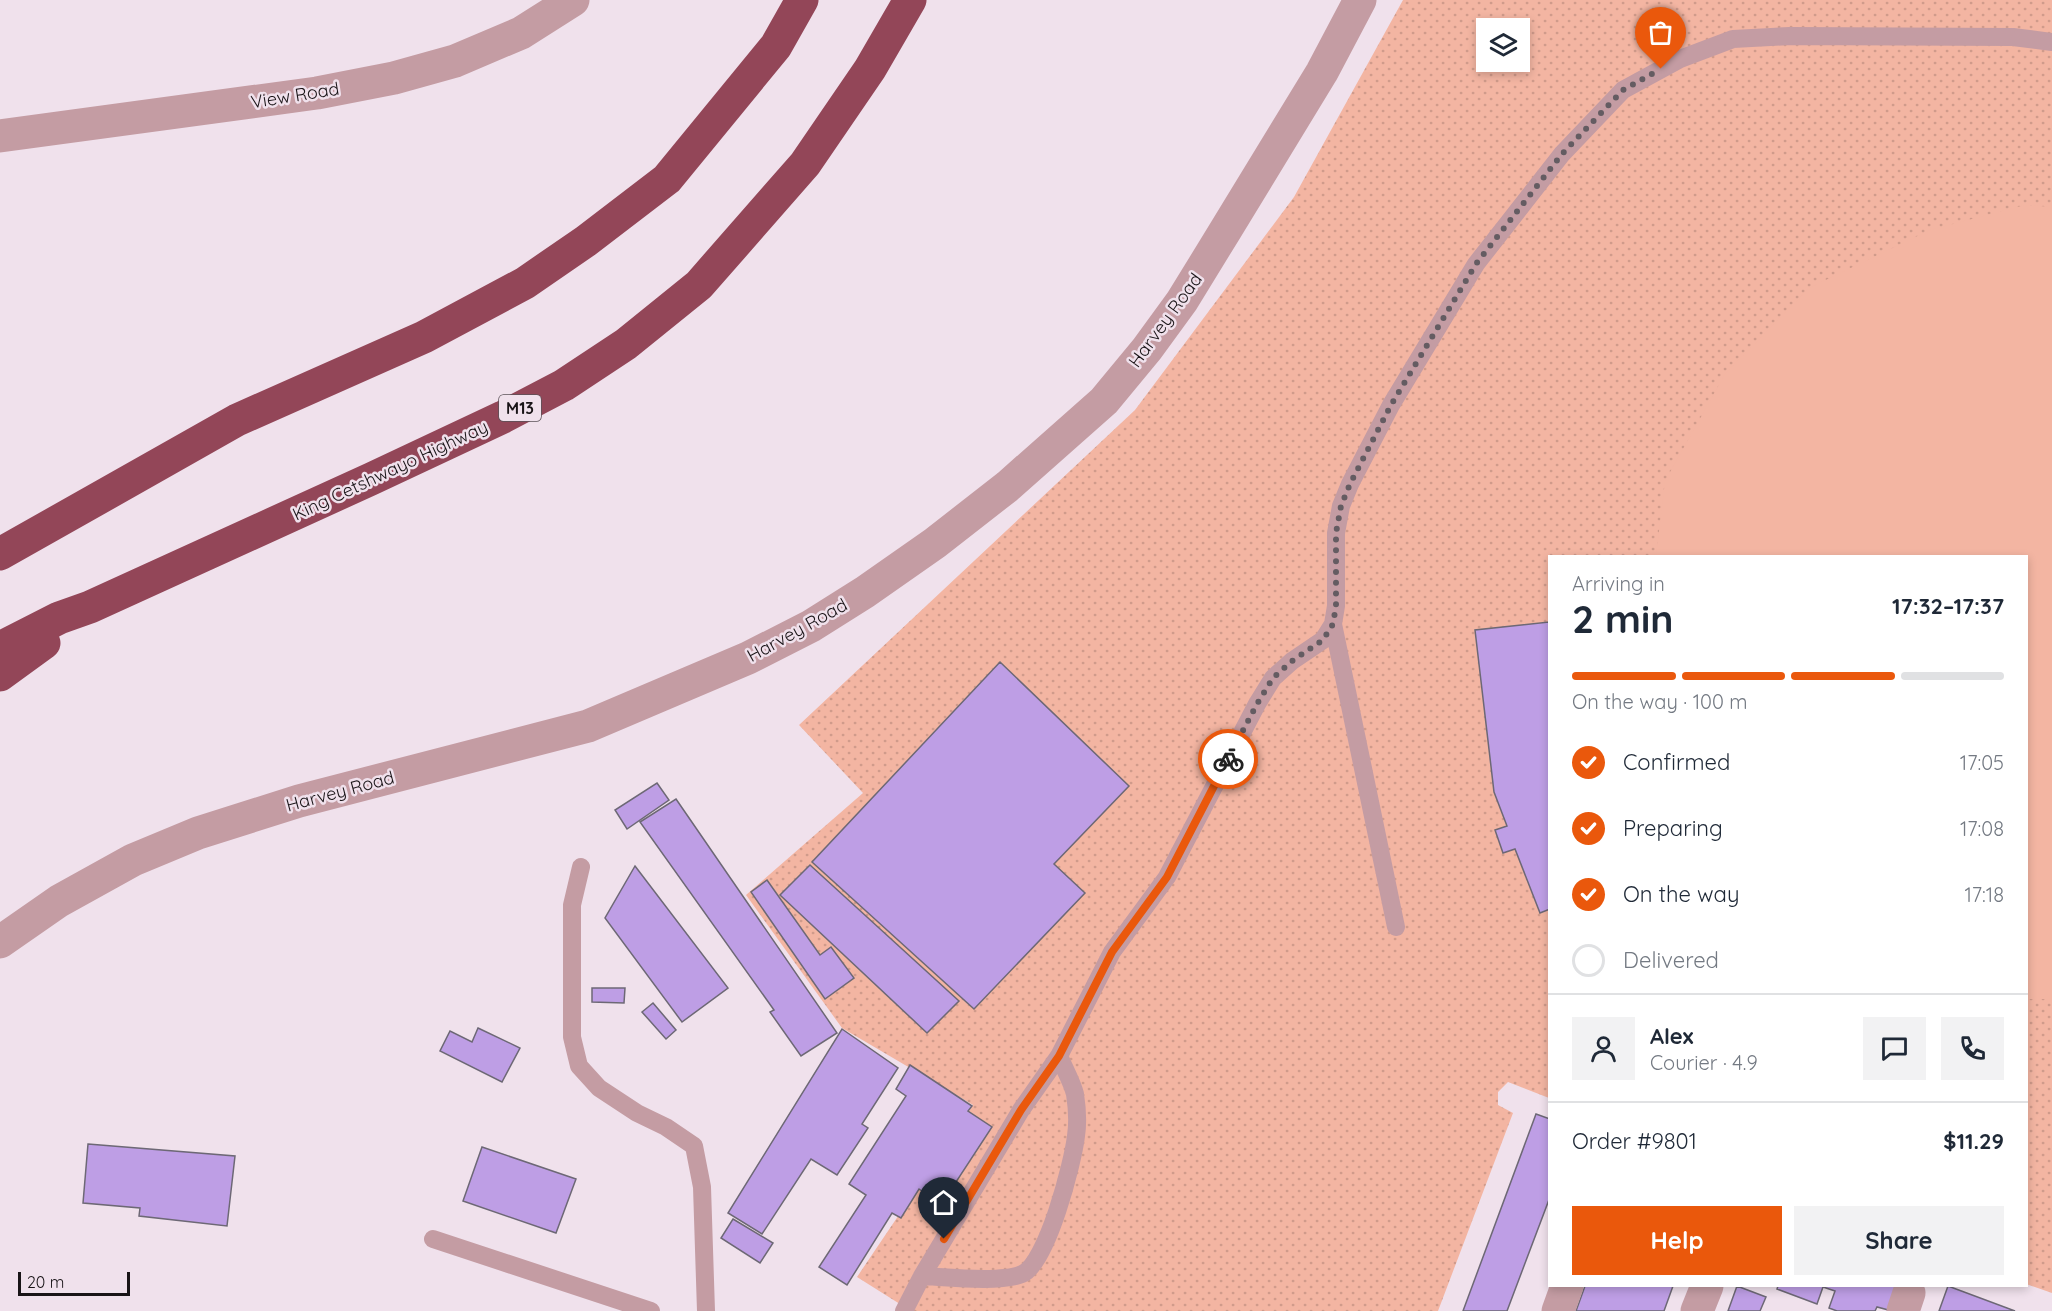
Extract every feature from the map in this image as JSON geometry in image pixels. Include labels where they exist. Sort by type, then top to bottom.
[{"type":"highway","points":[[0,527],[424,338],[525,283],[586,241],[667,179],[776,46],[802,0]]},
{"type":"highway","name":"King Cetshwayo Highway","points":[[0,648],[59,618],[90,607],[503,417],[564,385],[626,344],[699,285],[805,164],[870,69],[910,0]]},
{"type":"highway","points":[[0,554],[237,420]]},
{"type":"highway","points":[[0,675],[90,607]]},
{"type":"street","name":"View Road","points":[[0,136],[317,93],[394,78],[455,61],[521,33],[573,0]]},
{"type":"street","name":"Harvey Road","points":[[0,942],[59,902],[133,860],[198,833],[299,801],[588,726],[748,658],[811,626],[935,543],[1008,486],[1104,401],[1140,358],[1182,301],[1213,251],[1322,72],[1360,0]]},
{"type":"street","points":[[1558,1311],[1567,1287]]},
{"type":"street","points":[[1697,1311],[1707,1287]]},
{"type":"lane","points":[[1396,927],[1333,624],[1336,606],[1336,533],[1341,506],[1350,484],[1391,405],[1476,264],[1562,154],[1623,90],[1680,58],[1732,39],[1790,36],[2001,37],[2052,42]]},
{"type":"lane","points":[[904,1311],[922,1276],[1021,1110],[1059,1056],[1112,952],[1167,877],[1262,695],[1273,678],[1292,661],[1323,640],[1333,624]]},
{"type":"lane","points":[[581,867],[572,905],[572,1037],[579,1066],[599,1088],[694,1146],[702,1187],[706,1311]]},
{"type":"lane","points":[[922,1276],[995,1278],[1023,1274],[1034,1265],[1041,1254],[1066,1187],[1076,1135],[1075,1093],[1059,1056]]},
{"type":"lane","points":[[433,1239],[651,1311]]},
{"type":"shaded area","points":[[1403,0],[2052,0],[2052,1293],[2028,1285],[2028,555],[1548,555],[1548,1098],[1508,1082],[1498,1092],[1498,1105],[1513,1113],[1438,1311],[911,1311],[857,1277],[973,1105],[842,1028],[746,895],[863,793],[799,725],[1135,410],[1294,197]]},
{"type":"shaded area","points":[[2025,205],[2052,207],[2052,999],[2028,999],[2028,555],[1656,555],[1665,481],[1725,374],[1809,288],[1930,230]]},
{"type":"building","points":[[1548,622],[1548,910],[1540,913],[1515,849],[1503,853],[1495,830],[1507,826],[1494,792],[1475,630]]},
{"type":"building","points":[[1000,662],[1129,786],[1054,864],[1085,893],[974,1009],[812,862]]},
{"type":"building","points":[[657,783],[669,800],[627,829],[615,810]]},
{"type":"building","points":[[676,799],[837,1033],[801,1056],[770,1012],[774,1010],[640,822]]},
{"type":"building","points":[[810,865],[959,1001],[927,1033],[780,895]]},
{"type":"building","points":[[635,866],[728,988],[682,1022],[605,918]]},
{"type":"building","points":[[767,880],[820,955],[831,947],[854,978],[825,999],[751,892]]},
{"type":"building","points":[[592,988],[625,988],[624,1003],[592,1002]]},
{"type":"building","points":[[653,1003],[676,1030],[666,1039],[642,1012]]},
{"type":"building","points":[[478,1028],[520,1048],[502,1082],[440,1051],[450,1031],[472,1042]]},
{"type":"building","points":[[842,1029],[898,1068],[862,1124],[868,1128],[837,1175],[811,1159],[762,1234],[728,1213]]},
{"type":"building","points":[[910,1065],[972,1106],[968,1111],[992,1127],[941,1205],[919,1189],[901,1218],[892,1213],[847,1285],[819,1267],[866,1195],[849,1184],[906,1096],[896,1089]]},
{"type":"building","points":[[1536,1114],[1548,1118],[1548,1202],[1507,1311],[1463,1311]]},
{"type":"building","points":[[88,1144],[235,1156],[227,1226],[139,1216],[140,1208],[83,1203]]},
{"type":"building","points":[[482,1147],[576,1179],[556,1233],[463,1201]]},
{"type":"building","points":[[733,1219],[773,1243],[760,1263],[721,1238]]},
{"type":"building","points":[[1585,1287],[1673,1287],[1664,1311],[1576,1311]]},
{"type":"building","points":[[1737,1287],[1766,1297],[1760,1311],[1728,1311]]},
{"type":"building","points":[[1778,1287],[1823,1287],[1817,1304],[1777,1289]]},
{"type":"building","points":[[1823,1287],[1902,1287],[1892,1311],[1877,1307],[1875,1311],[1837,1311],[1829,1308],[1835,1291]]},
{"type":"building","points":[[1948,1287],[1951,1287],[2015,1311],[1939,1311]]},
{"type":"way so far","points":[[1228,759],[1273,678],[1292,661],[1323,640],[1333,624],[1336,606],[1336,533],[1341,506],[1391,405],[1476,264],[1562,154],[1623,90],[1661,69]]},
{"type":"route","points":[[944,1239],[1021,1110],[1059,1056],[1112,952],[1167,877],[1228,759]]}]
